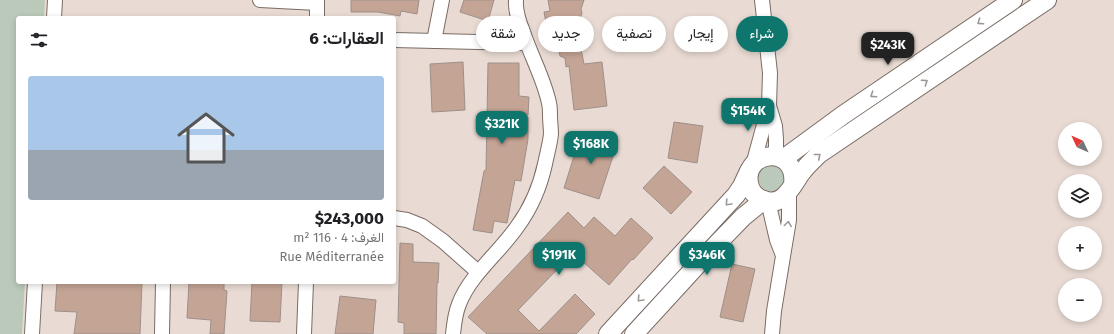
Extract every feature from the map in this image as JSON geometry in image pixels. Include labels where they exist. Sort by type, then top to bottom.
[{"type":"street","points":[[54,16],[55,0]]},
{"type":"street","points":[[260,0],[317,1],[317,16]]},
{"type":"street","points":[[434,41],[442,0]]},
{"type":"street","points":[[516,0],[518,16]]},
{"type":"street","points":[[762,0],[770,73],[769,106],[748,178],[751,190],[755,195],[766,201],[776,201],[784,198],[808,164],[819,154],[1047,0]]},
{"type":"street","points":[[779,157],[1012,0]]},
{"type":"street","points":[[396,40],[476,42]]},
{"type":"street","points":[[454,334],[454,323],[459,304],[466,290],[478,272],[518,227],[538,191],[551,133],[550,104],[539,72],[530,52]]},
{"type":"street","points":[[769,106],[775,126],[779,157]]},
{"type":"street","points":[[608,334],[736,195],[757,160],[770,156],[779,157],[788,164],[792,170],[794,178],[791,189],[789,220],[782,255],[772,334]]},
{"type":"street","points":[[766,201],[782,255]]},
{"type":"street","points":[[634,334],[743,217],[766,201]]},
{"type":"street","points":[[396,218],[407,220],[422,226],[444,241],[478,272]]},
{"type":"street","points":[[32,334],[35,284]]},
{"type":"street","points":[[162,334],[163,284]]},
{"type":"street","points":[[304,334],[306,284]]},
{"type":"green space","points":[[0,0],[45,0],[44,16],[16,16],[16,284],[25,284],[22,334],[0,334]]},
{"type":"green space","points":[[770,165],[779,166],[786,178],[783,187],[777,191],[771,192],[765,190],[761,186],[759,180],[759,175],[762,169]]},
{"type":"building","points":[[351,0],[419,0],[417,14],[401,11],[400,16],[378,12],[351,12]]},
{"type":"building","points":[[464,0],[494,0],[489,16],[476,17],[460,12]]},
{"type":"building","points":[[548,0],[584,0],[581,9],[581,16],[545,16],[544,12],[550,11]]},
{"type":"building","points":[[559,52],[582,52],[584,64],[602,62],[607,106],[574,110],[569,66],[566,67],[565,58],[560,56]]},
{"type":"building","points":[[463,62],[465,110],[432,112],[430,64]]},
{"type":"building","points":[[488,63],[519,63],[519,96],[529,97],[528,115],[525,116],[528,117],[528,139],[521,181],[515,180],[507,223],[494,221],[492,233],[473,230],[484,171],[486,170]]},
{"type":"building","points":[[674,122],[703,126],[697,163],[668,158]]},
{"type":"building","points":[[581,134],[599,140],[600,135],[618,141],[599,199],[564,188]]},
{"type":"building","points":[[664,166],[692,192],[671,214],[643,188]]},
{"type":"building","points":[[568,212],[584,228],[594,217],[615,236],[631,218],[653,238],[609,285],[573,253],[518,310],[539,331],[575,294],[595,314],[576,334],[487,334],[468,317]]},
{"type":"building","points":[[400,243],[413,244],[413,262],[439,263],[436,334],[404,334],[404,323],[398,322]]},
{"type":"building","points":[[732,264],[755,269],[743,322],[720,317]]},
{"type":"building","points":[[57,284],[142,284],[140,334],[74,334],[77,312],[55,311]]},
{"type":"building","points":[[189,284],[224,284],[224,290],[227,291],[224,334],[210,334],[211,320],[187,318]]},
{"type":"building","points":[[252,284],[282,284],[280,322],[250,321]]},
{"type":"building","points":[[340,296],[376,300],[373,334],[335,334]]}]
